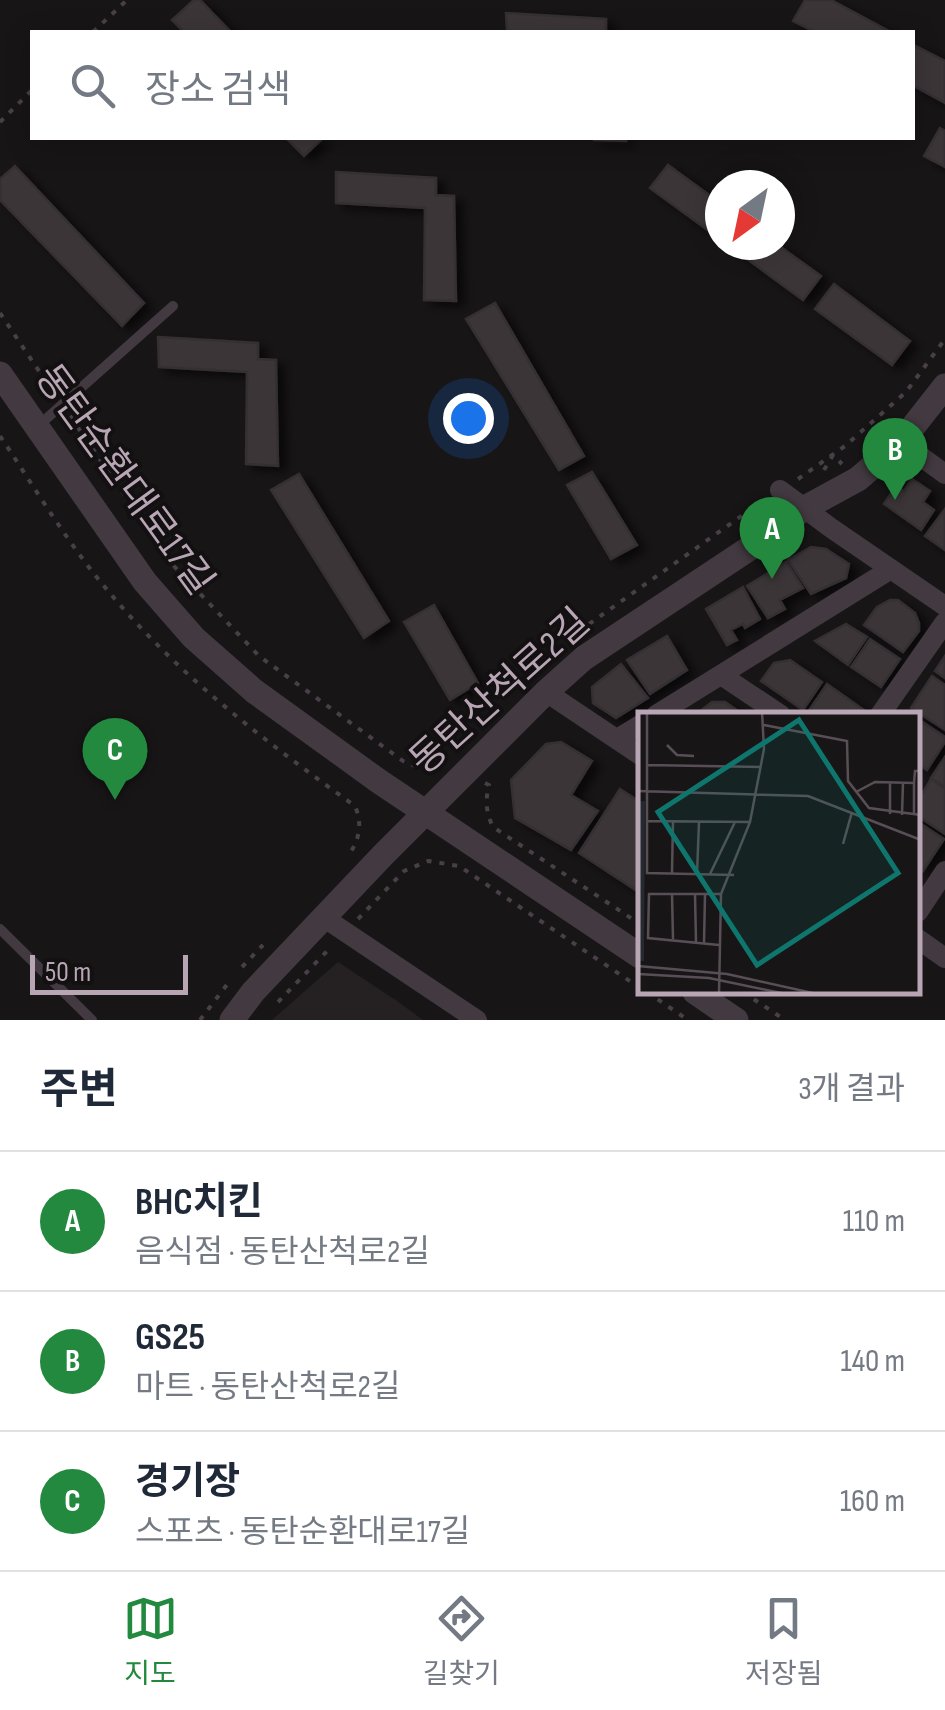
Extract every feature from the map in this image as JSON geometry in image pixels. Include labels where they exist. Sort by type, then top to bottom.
[{"type":"street","name":"동탄순환대로17길","points":[[0,374],[144,582],[194,638],[254,691],[638,955]]},
{"type":"street","name":"동탄산척로2길","points":[[232,1020],[322,917],[584,658],[804,509],[858,480],[901,442],[945,386]]},
{"type":"street","points":[[901,442],[945,474]]},
{"type":"street","points":[[780,490],[945,606]]},
{"type":"street","points":[[661,712],[891,569]]},
{"type":"street","points":[[882,712],[945,622]]},
{"type":"street","points":[[721,675],[776,712]]},
{"type":"street","points":[[546,692],[638,754]]},
{"type":"street","points":[[616,739],[638,726]]},
{"type":"street","points":[[920,909],[945,871]]},
{"type":"street","points":[[322,917],[477,1020]]},
{"type":"street","points":[[920,941],[945,958]]},
{"type":"street","points":[[699,995],[736,1020]]},
{"type":"lane","points":[[36,428],[173,306]]},
{"type":"lane","points":[[0,929],[92,1020]]},
{"type":"path","points":[[95,30],[127,0]]},
{"type":"path","points":[[0,122],[30,92]]},
{"type":"path","points":[[0,312],[172,564],[258,656],[403,760]]},
{"type":"path","points":[[780,490],[845,446],[893,404],[945,339]]},
{"type":"path","points":[[488,785],[486,804],[493,826],[638,923]]},
{"type":"path","points":[[404,871],[428,861],[459,866],[638,987]]},
{"type":"path","points":[[651,995],[688,1020]]},
{"type":"path","points":[[748,995],[785,1020]]},
{"type":"shaded area","points":[[338,962],[397,1001],[423,1020],[272,1020]]},
{"type":"building","points":[[194,0],[200,0],[229,30],[182,30],[172,20]]},
{"type":"building","points":[[805,0],[831,0],[887,30],[811,30],[793,21]]},
{"type":"building","points":[[506,13],[606,19],[606,30],[507,30]]},
{"type":"building","points":[[915,46],[945,61],[945,103],[915,87]]},
{"type":"building","points":[[940,128],[945,131],[945,167],[924,156]]},
{"type":"building","points":[[288,140],[321,140],[304,156]]},
{"type":"building","points":[[668,165],[705,192],[705,228],[650,188]]},
{"type":"building","points":[[15,166],[144,303],[122,326],[0,200],[0,179]]},
{"type":"building","points":[[336,172],[436,178],[436,195],[454,196],[456,301],[424,300],[425,208],[336,203]]},
{"type":"building","points":[[795,257],[821,276],[803,300],[748,260]]},
{"type":"building","points":[[834,284],[910,341],[892,365],[815,309]]},
{"type":"building","points":[[495,303],[584,456],[559,470],[466,319]]},
{"type":"building","points":[[158,337],[258,343],[258,359],[276,360],[278,466],[246,464],[247,372],[159,367]]},
{"type":"building","points":[[592,472],[637,545],[611,559],[567,485]]},
{"type":"building","points":[[299,474],[389,621],[364,638],[271,490]]},
{"type":"building","points":[[912,479],[930,491],[923,502],[934,510],[921,530],[884,504],[896,486],[904,491]]},
{"type":"building","points":[[945,509],[945,550],[925,536]]},
{"type":"building","points":[[811,547],[826,549],[849,564],[846,578],[811,594],[788,560]]},
{"type":"building","points":[[786,562],[803,588],[780,600],[785,609],[768,618],[747,586]]},
{"type":"building","points":[[743,587],[760,619],[745,628],[743,624],[731,630],[737,640],[727,645],[706,609]]},
{"type":"building","points":[[898,600],[915,613],[919,623],[919,631],[903,652],[864,625],[877,607]]},
{"type":"building","points":[[434,605],[478,683],[450,700],[404,622]]},
{"type":"building","points":[[846,624],[867,637],[848,665],[815,641]]},
{"type":"building","points":[[667,636],[687,670],[650,694],[627,660]]},
{"type":"building","points":[[870,639],[900,659],[881,687],[851,667]]},
{"type":"building","points":[[945,656],[945,678],[935,671]]},
{"type":"building","points":[[790,660],[822,682],[803,710],[761,681],[774,663]]},
{"type":"building","points":[[621,664],[648,698],[616,718],[593,703],[592,687]]},
{"type":"building","points":[[932,676],[945,685],[945,730],[911,708]]},
{"type":"building","points":[[827,684],[864,710],[863,712],[808,712]]},
{"type":"building","points":[[712,702],[725,702],[740,712],[699,712]]},
{"type":"building","points":[[920,720],[945,737],[927,770],[920,765]]},
{"type":"building","points":[[561,742],[592,761],[571,795],[598,811],[571,850],[515,818],[511,780],[546,744]]},
{"type":"building","points":[[945,757],[945,787],[931,778]]},
{"type":"building","points":[[931,779],[945,789],[945,834],[920,817],[920,797]]},
{"type":"building","points":[[620,789],[638,801],[638,892],[579,853]]},
{"type":"building","points":[[920,823],[944,839],[923,871],[920,869]]},
{"type":"place","name":"GS25","points":[[895,500]]},
{"type":"place","name":"BHC치킨","points":[[772,579]]},
{"type":"place","name":"경기장","points":[[115,800]]}]
